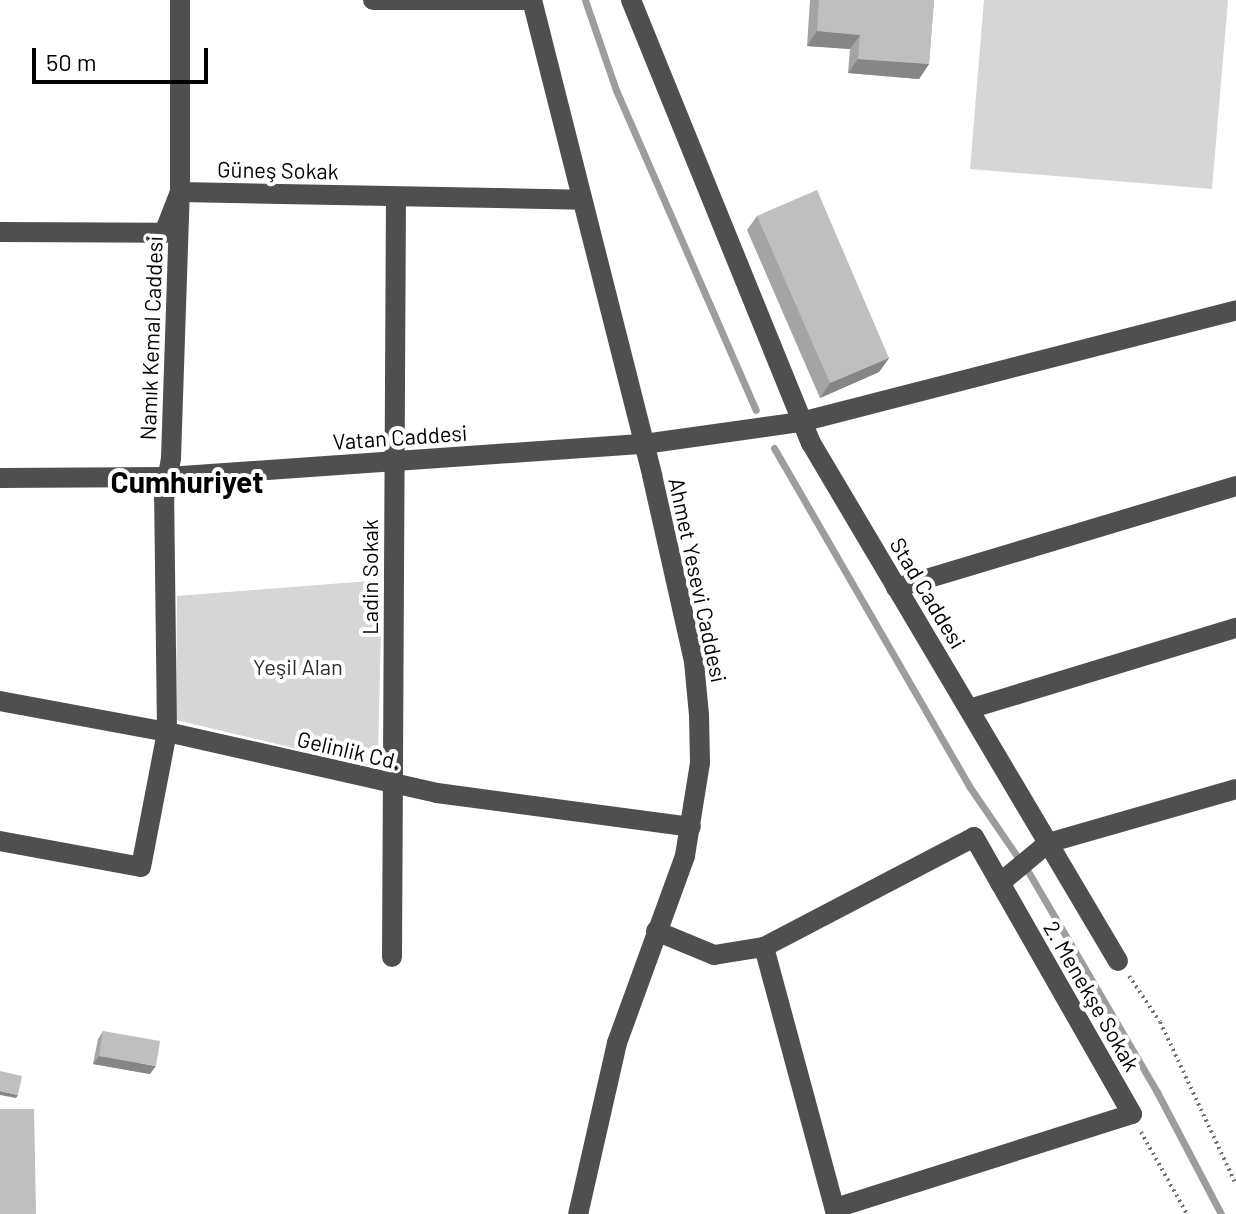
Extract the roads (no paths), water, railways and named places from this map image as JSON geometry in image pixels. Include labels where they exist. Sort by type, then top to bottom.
[{"type":"street","name":"Namık Kemal Caddesi","points":[[0,841],[141,867],[167,732],[164,499],[168,477],[180,192],[180,0]]},
{"type":"street","points":[[373,0],[532,0]]},
{"type":"street","name":"Ahmet Yesevi Caddesi","points":[[532,0],[644,444],[694,662],[700,763],[691,827],[617,1043],[578,1214]]},
{"type":"street","name":"Stad Caddesi","points":[[631,0],[801,422],[1118,961]]},
{"type":"street","name":"Güneş Sokak","points":[[180,192],[582,200]]},
{"type":"street","points":[[0,232],[164,233],[180,192]]},
{"type":"street","name":"Ladin Sokak","points":[[392,957],[396,197]]},
{"type":"street","name":"Vatan Caddesi","points":[[0,478],[168,477],[644,444],[801,422],[1236,310]]},
{"type":"street","points":[[896,588],[1236,486]]},
{"type":"street","points":[[969,709],[1236,628]]},
{"type":"street","name":"Gelinlik Cd.","points":[[0,701],[167,732],[393,785],[691,827]]},
{"type":"street","points":[[1000,883],[1048,843],[1236,789]]},
{"type":"street","name":"2. Menekşe Sokak","points":[[764,947],[974,837],[1132,1114],[835,1211]]},
{"type":"street","points":[[656,931],[714,955],[764,947],[835,1211]]},
{"type":"waterway","points":[[585,0],[616,90],[756,410]]},
{"type":"waterway","points":[[774,448],[969,786],[1017,856]]},
{"type":"waterway","points":[[1029,873],[1157,1092],[1221,1214]]},
{"type":"district","name":"Cumhuriyet","points":[[187,481]]},
{"type":"park label","name":"Yeşil Alan","points":[[298,667]]}]
